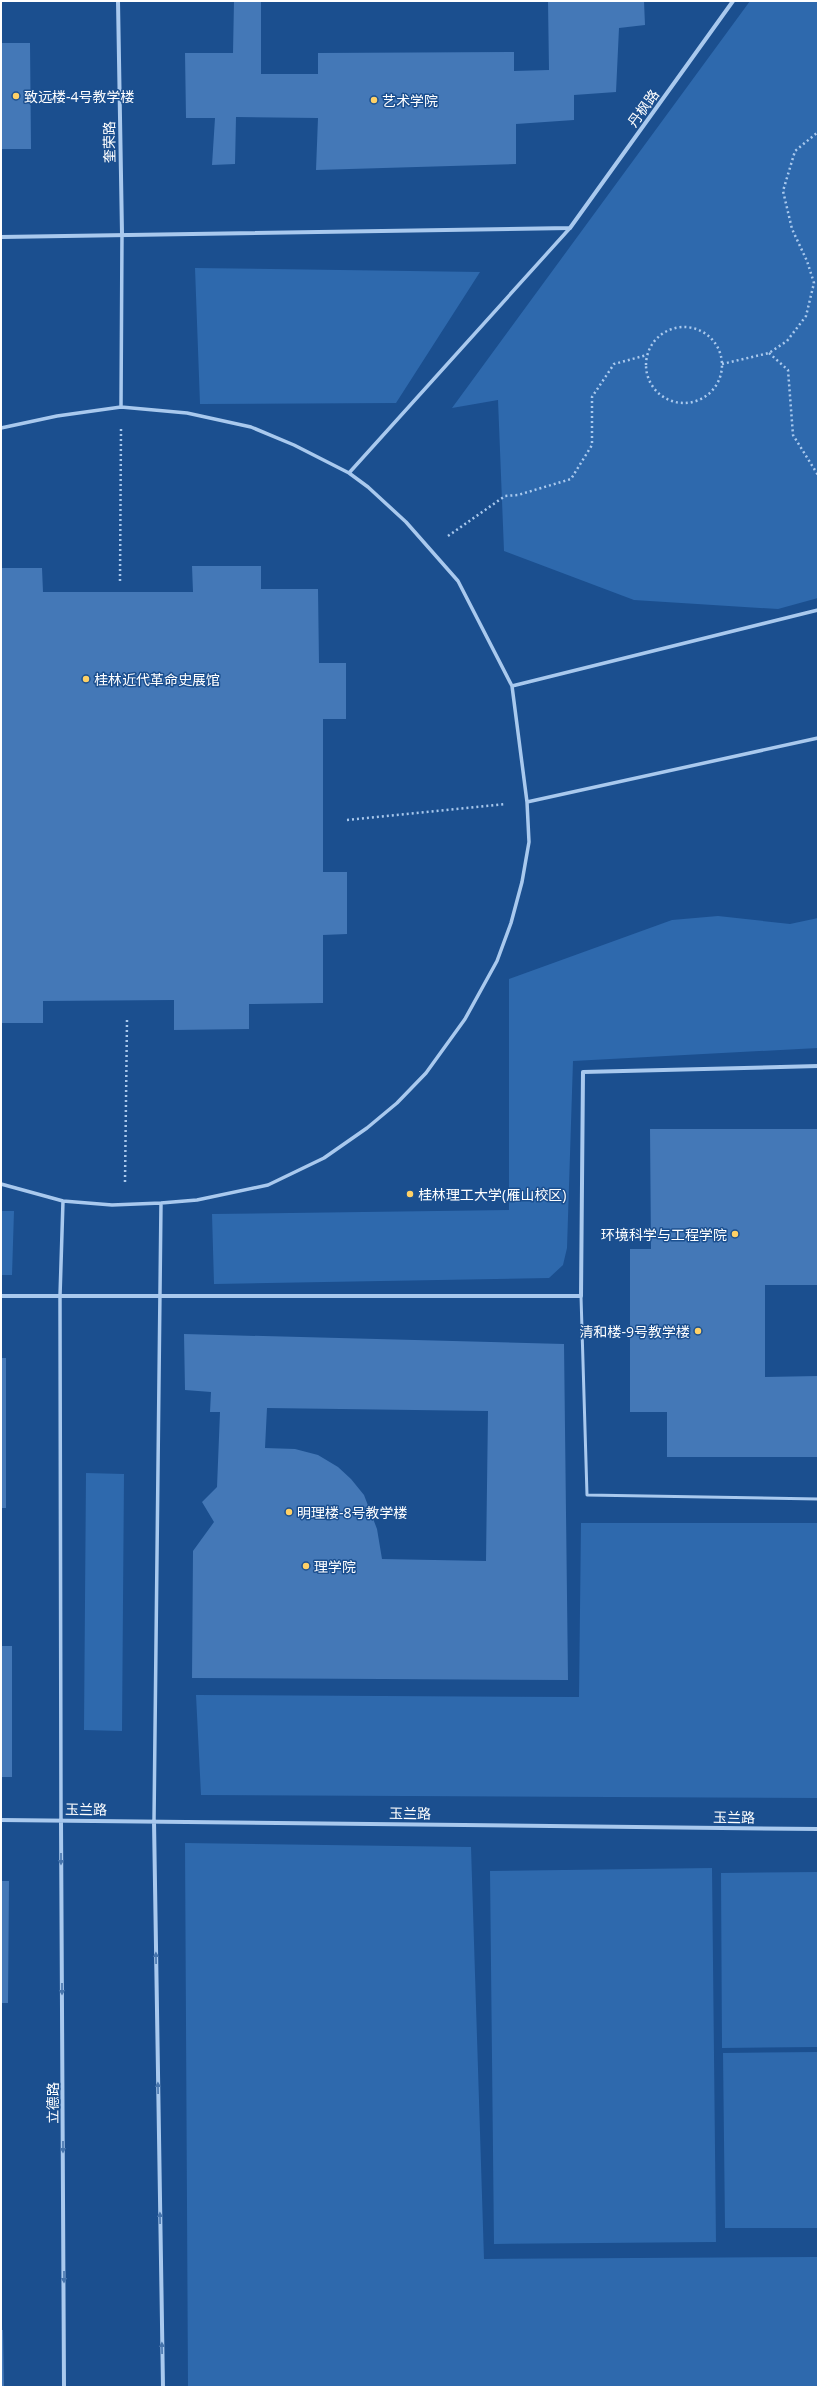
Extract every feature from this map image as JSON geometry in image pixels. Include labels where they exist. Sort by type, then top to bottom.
[{"type":"street","name":"奎荣路","points":[[118,1],[122,234]]},
{"type":"street","name":"丹枫路","points":[[570,228],[733,1]]},
{"type":"street","points":[[1,237],[570,228]]},
{"type":"street","points":[[349,473],[570,228]]},
{"type":"street","points":[[121,407],[122,234]]},
{"type":"street","points":[[1,428],[57,416],[121,407],[187,413],[251,427],[294,445],[349,473],[406,522],[458,581],[512,686],[527,802],[529,842],[522,882],[511,923],[497,961],[464,1019],[426,1073],[397,1103],[373,1123],[324,1158],[268,1185],[197,1200],[161,1203],[125,1204],[63,1201],[1,1184]]},
{"type":"street","points":[[512,686],[818,610]]},
{"type":"street","points":[[527,802],[818,738]]},
{"type":"street","points":[[1,1296],[581,1296],[583,1072],[818,1066]]},
{"type":"street","points":[[61,1820],[60,1296],[63,1201]]},
{"type":"street","points":[[161,1203],[154,1821],[163,2387]]},
{"type":"street","name":"玉兰路","points":[[1,1820],[818,1829]]},
{"type":"street","name":"立德路","points":[[61,1820],[64,2387]]},
{"type":"lane","points":[[581,1296],[587,1496],[818,1499]]},
{"type":"path","points":[[722,364],[769,353],[787,341],[806,316],[814,283],[808,261],[792,229],[783,191],[795,151],[818,132]]},
{"type":"path","points":[[685,327],[698,329],[708,336],[717,346],[722,364],[718,381],[711,392],[695,401],[676,403],[665,399],[655,391],[648,380],[645,367],[647,355],[652,343],[661,334],[672,328],[685,327]]},
{"type":"path","points":[[769,353],[788,370],[793,435],[818,475]]},
{"type":"path","points":[[430,548],[505,496],[518,495],[571,479],[592,445],[592,397],[614,364],[647,355]]},
{"type":"path","points":[[120,581],[121,407]]},
{"type":"path","points":[[347,820],[527,802]]},
{"type":"path","points":[[125,1204],[127,1020]]},
{"type":"shaded area","points":[[750,1],[818,1],[818,598],[778,609],[634,600],[504,551],[498,400],[452,408]]},
{"type":"shaded area","points":[[195,268],[480,272],[396,403],[200,404]]},
{"type":"shaded area","points":[[718,916],[790,924],[818,918],[818,1048],[573,1061],[567,1248],[563,1265],[549,1278],[214,1284],[212,1214],[509,1210],[509,979],[672,920]]},
{"type":"shaded area","points":[[1,1211],[14,1211],[12,1275],[1,1275]]},
{"type":"shaded area","points":[[86,1473],[124,1474],[122,1731],[84,1730]]},
{"type":"shaded area","points":[[581,1523],[818,1523],[818,1798],[201,1795],[196,1695],[579,1697]]},
{"type":"shaded area","points":[[185,1843],[471,1847],[484,2259],[818,2257],[818,2387],[188,2387]]},
{"type":"shaded area","points":[[712,1868],[716,2242],[494,2244],[490,1871]]},
{"type":"shaded area","points":[[818,1872],[818,2047],[722,2048],[721,1873]]},
{"type":"shaded area","points":[[818,2052],[818,2228],[725,2228],[723,2053]]},
{"type":"building","points":[[234,1],[261,1],[261,74],[318,74],[318,53],[514,52],[514,71],[549,70],[548,1],[644,1],[645,25],[619,28],[616,92],[574,95],[574,120],[516,124],[516,164],[316,170],[318,118],[236,117],[235,164],[212,165],[215,118],[186,118],[185,53],[233,53]]},
{"type":"building","name":"致远楼-4号教学楼","points":[[1,43],[30,43],[31,149],[1,149]]},
{"type":"building","points":[[192,566],[261,566],[261,589],[318,589],[319,663],[346,663],[346,719],[323,719],[323,872],[347,872],[347,934],[323,935],[323,1003],[249,1004],[249,1029],[174,1030],[174,1000],[43,1001],[43,1023],[1,1023],[1,568],[42,568],[43,592],[193,592]]},
{"type":"building","name":"清和楼-9号教学楼","points":[[650,1129],[818,1129],[818,1285],[765,1285],[765,1377],[818,1376],[817,1457],[667,1457],[667,1412],[630,1412],[630,1249],[651,1249]]},
{"type":"building","name":"明理楼-8号教学楼","points":[[184,1334],[564,1344],[568,1680],[192,1678],[193,1551],[214,1522],[202,1502],[217,1487],[220,1412],[210,1412],[211,1392],[185,1390]],"holes":[[[267,1408],[488,1411],[486,1561],[382,1559],[377,1529],[364,1495],[351,1479],[338,1467],[318,1455],[295,1449],[265,1448]]]},
{"type":"building","points":[[1,1358],[6,1358],[6,1508],[1,1508]]},
{"type":"building","points":[[1,1646],[12,1646],[12,1777],[1,1777]]},
{"type":"building","points":[[1,1881],[9,1881],[8,2003],[1,2003]]},
{"type":"building","points":[[1,2330],[3,2330],[4,2387],[1,2387]]},
{"type":"place","name":"致远楼-4号教学楼","points":[[16,96]]},
{"type":"place","name":"艺术学院","points":[[374,100]]},
{"type":"place","name":"桂林近代革命史展馆","points":[[86,679]]},
{"type":"place","name":"桂林理工大学(雁山校区)","points":[[410,1194]]},
{"type":"place","name":"环境科学与工程学院","points":[[735,1234]]},
{"type":"place","name":"清和楼-9号教学楼","points":[[698,1331]]},
{"type":"place","name":"明理楼-8号教学楼","points":[[289,1512]]},
{"type":"place","name":"理学院","points":[[306,1566]]}]
